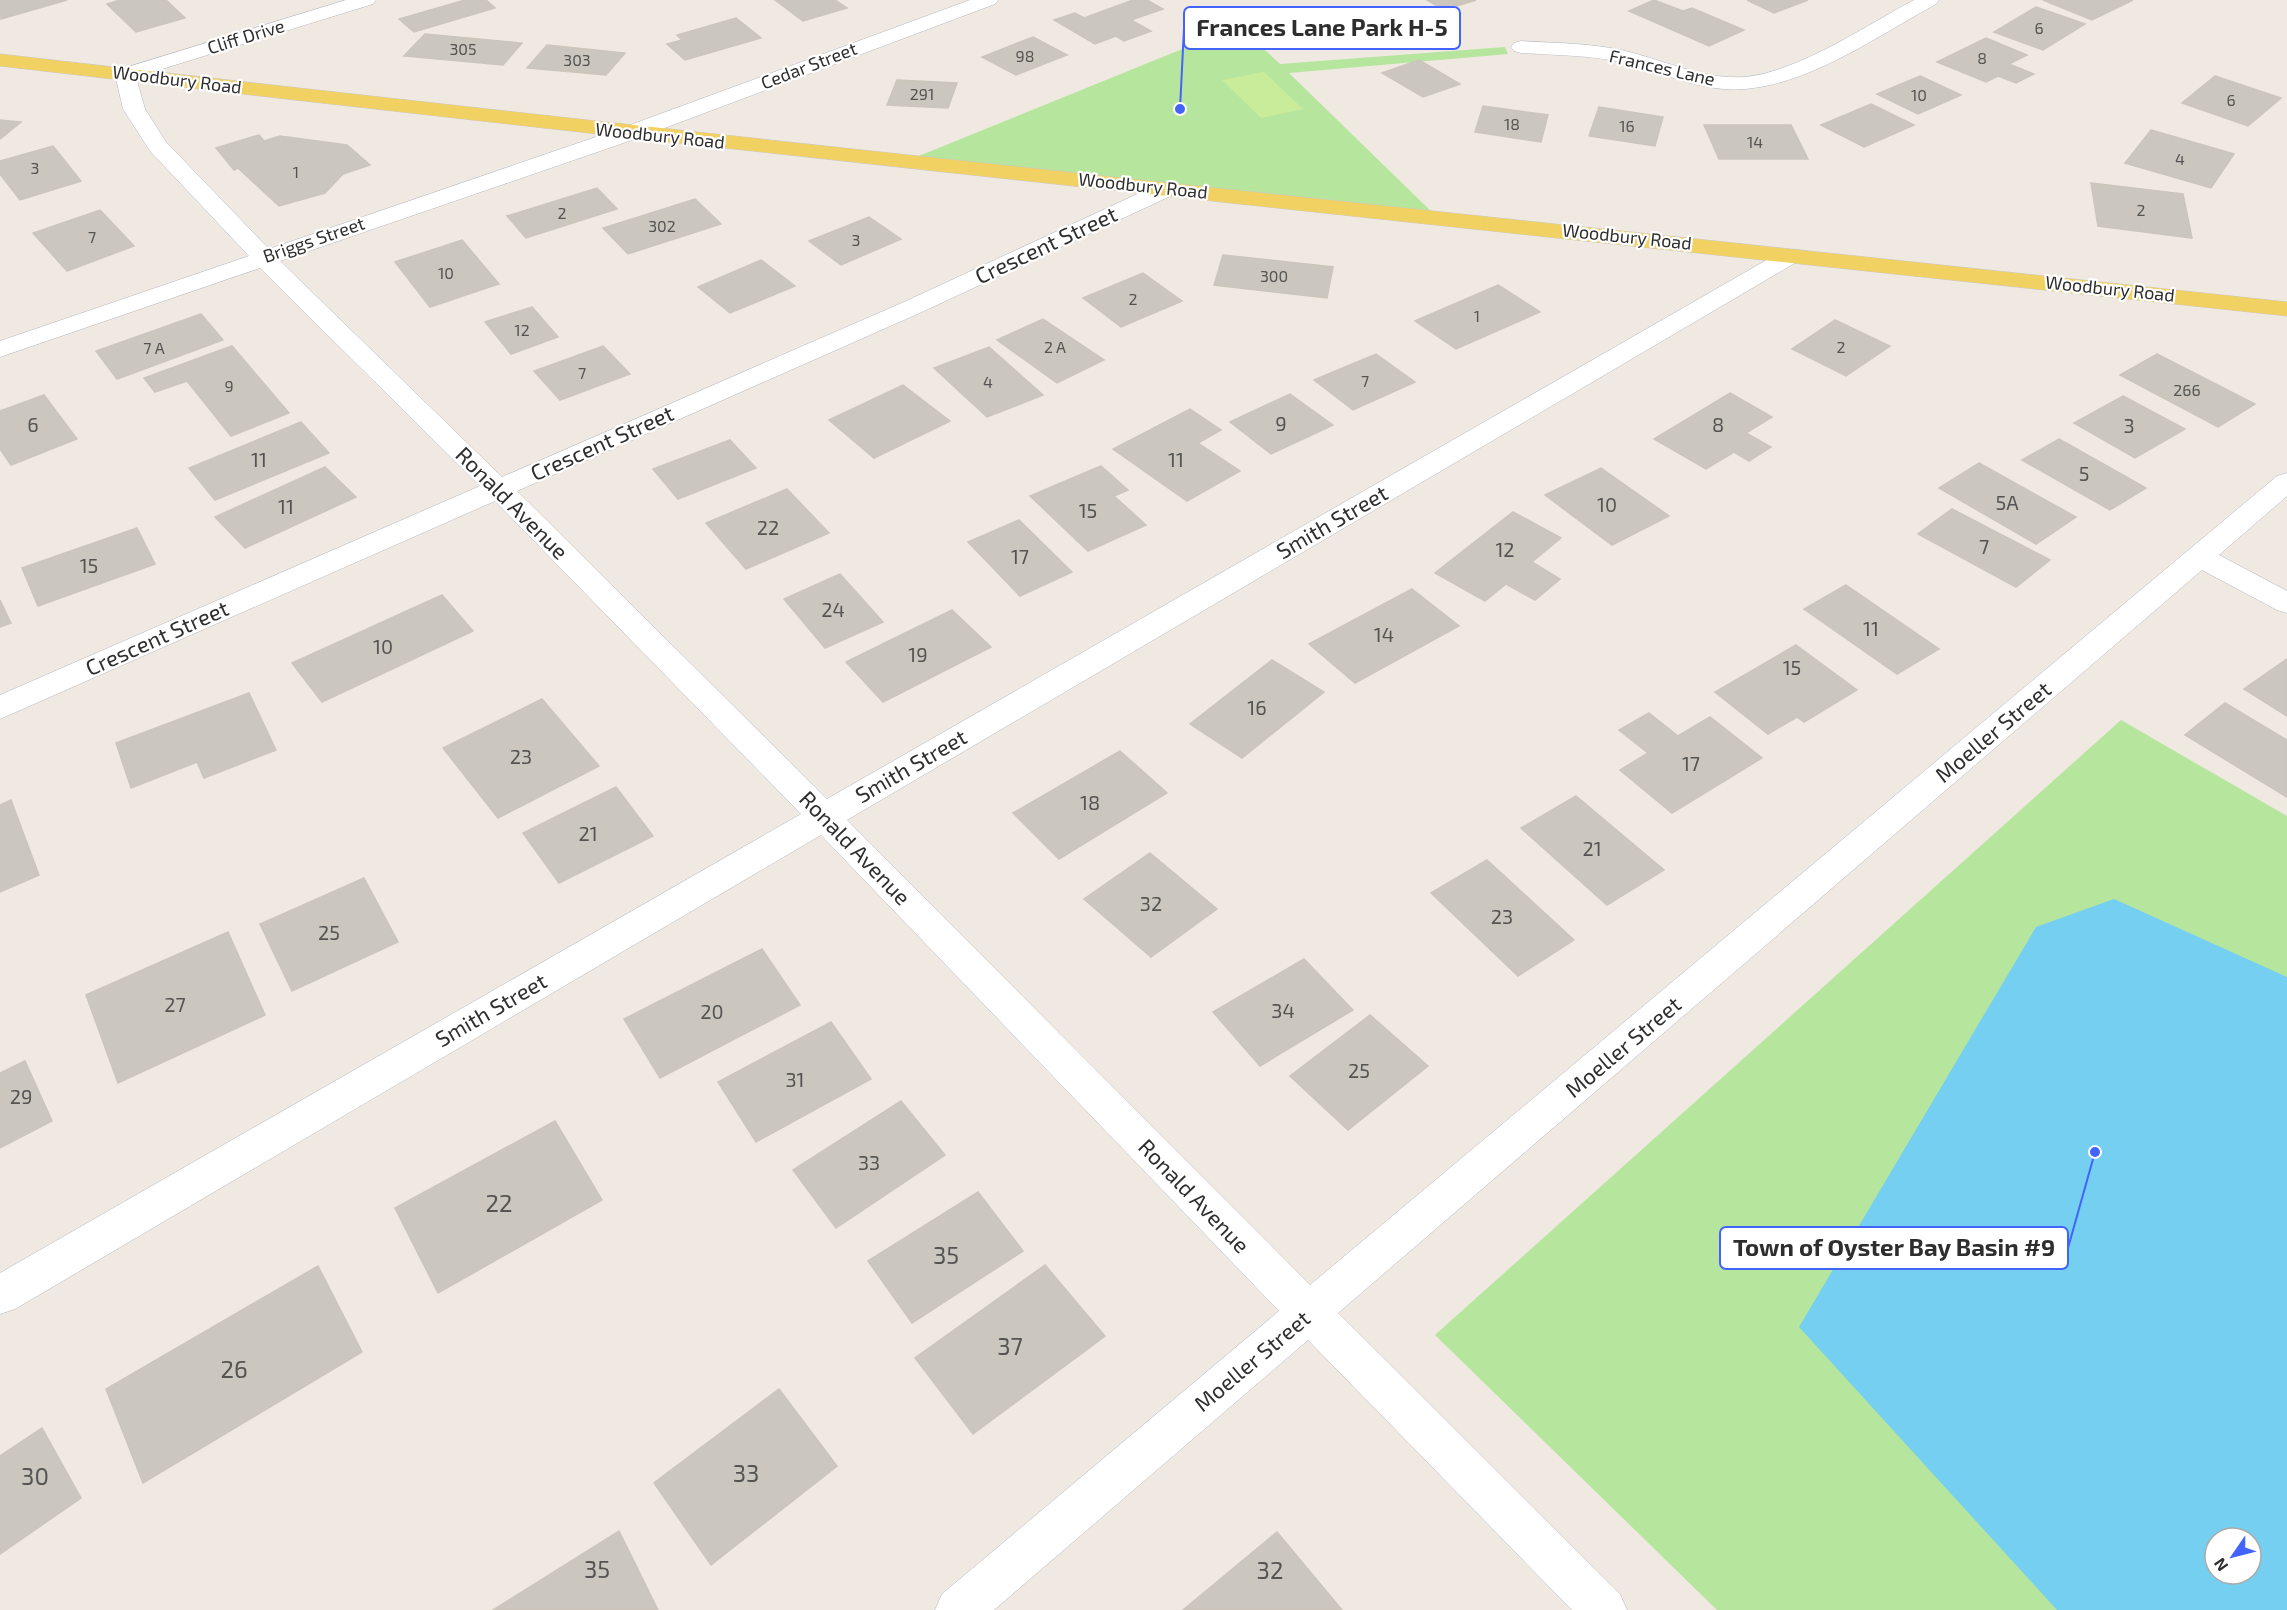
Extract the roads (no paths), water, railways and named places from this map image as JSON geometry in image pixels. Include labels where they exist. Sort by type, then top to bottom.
[{"type":"main road","name":"Woodbury Road","points":[[0,60],[630,133],[1169,188],[2287,309]]},
{"type":"street","name":"Cliff Drive","points":[[125,74],[366,0]]},
{"type":"street","name":"Cedar Street","points":[[630,133],[988,0]]},
{"type":"street","name":"Frances Lane","points":[[1521,47],[1621,56],[1678,74],[1719,82],[1744,83],[1770,79],[1815,60],[1929,0]]},
{"type":"street","name":"Ronald Avenue","points":[[125,74],[134,109],[158,146],[263,257],[498,488],[1604,1610]]},
{"type":"street","name":"Briggs Street","points":[[0,349],[630,133]]},
{"type":"street","name":"Crescent Street","points":[[0,708],[913,307],[1169,188]]},
{"type":"street","name":"Smith Street","points":[[0,1295],[1792,255]]},
{"type":"street","name":"Moeller Street","points":[[958,1610],[2287,482]]},
{"type":"street","points":[[2200,557],[2287,603]]},
{"type":"water","points":[[2114,899],[2287,977],[2287,1610],[2057,1610],[1799,1327],[2036,927]]},
{"type":"place","name":"Frances Lane Park H-5","points":[[1180,109]]},
{"type":"place","name":"Town of Oyster Bay Basin #9","points":[[2095,1152]]}]
